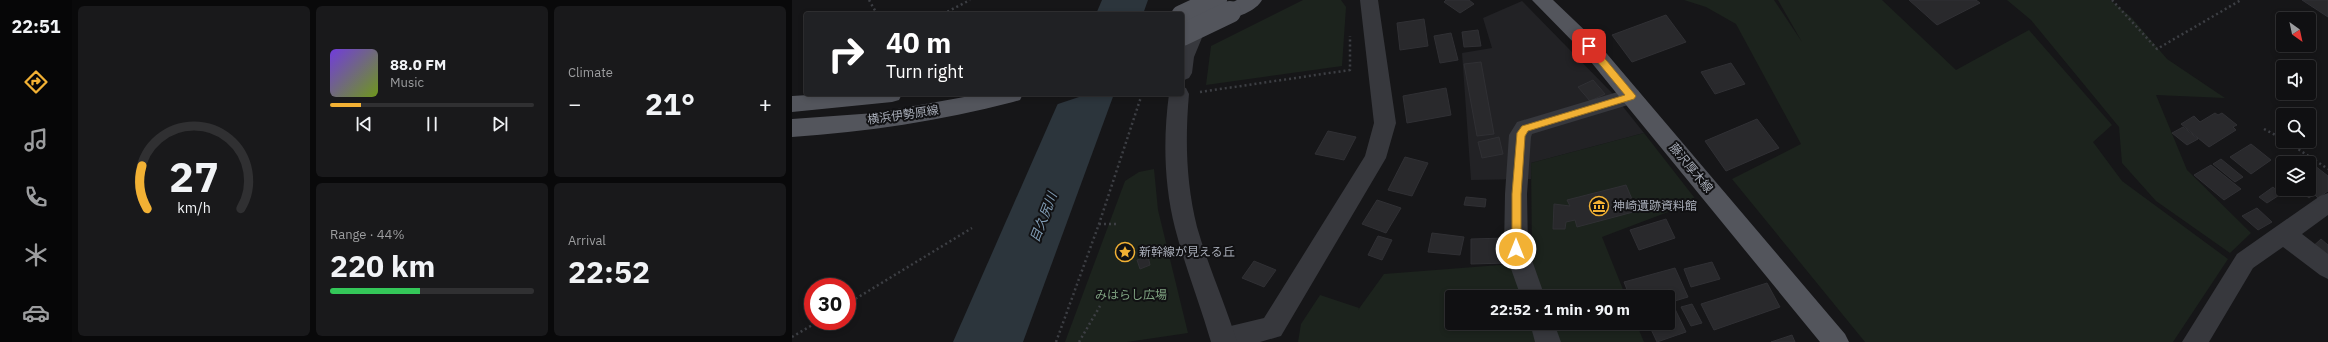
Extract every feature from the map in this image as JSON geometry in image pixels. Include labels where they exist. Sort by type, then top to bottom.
[{"type":"main road","points":[[1184,16],[1253,0]]},
{"type":"main road","name":"藤沢厚木線","points":[[1541,0],[1589,46],[1836,342]]},
{"type":"main road","points":[[1184,34],[1223,6]]},
{"type":"main road","name":"横浜伊勢原線","points":[[792,104],[828,102],[876,96]]},
{"type":"main road","name":"横浜伊勢原線","points":[[792,128],[898,117],[984,102],[1006,96]]},
{"type":"street","points":[[1184,57],[1208,0]]},
{"type":"street","points":[[1186,94],[1175,121],[1178,185],[1186,227],[1224,340],[1275,335],[1375,158],[1385,123],[1369,0]]},
{"type":"street","points":[[1531,290],[1516,249],[1516,194],[1520,135],[1525,128],[1631,96]]},
{"type":"street","points":[[2195,342],[2245,261],[2328,203]]},
{"type":"street","points":[[2284,234],[2328,268]]},
{"type":"street","points":[[1544,330],[1548,342]]},
{"type":"path","points":[[869,0],[876,12]]},
{"type":"path","points":[[947,12],[970,0]]},
{"type":"path","points":[[2112,0],[2157,49],[2241,0]]},
{"type":"path","points":[[1186,94],[1350,70],[1350,31]]},
{"type":"path","points":[[1056,342],[1099,224],[1141,96]]},
{"type":"path","points":[[2264,129],[2276,135]]},
{"type":"path","points":[[2296,148],[2328,169]]},
{"type":"path","points":[[1099,224],[1118,224]]},
{"type":"path","points":[[856,299],[972,228]]},
{"type":"path","points":[[1079,342],[1100,306]]},
{"type":"path","points":[[792,337],[804,330]]},
{"type":"shaded area","points":[[1522,1],[1612,93],[1644,133],[1531,163],[1531,179],[1471,180],[1462,53],[1492,48],[1483,18]]},
{"type":"green space","points":[[1303,0],[1341,0],[1346,7],[1342,66],[1206,85],[1211,46]]},
{"type":"green space","points":[[1684,0],[1774,0],[1802,42],[1778,0],[1882,0],[1956,70],[2029,30],[2112,125],[2093,142],[2122,181],[2228,259],[2173,342],[1865,342],[1732,179],[1801,144],[1736,24],[1706,7]]},
{"type":"green space","points":[[2007,0],[2110,0],[2131,17],[2167,59],[2225,98],[2156,95],[2187,170],[2251,233],[2230,253],[2156,201],[2122,163],[2119,127],[2031,20]]},
{"type":"green space","points":[[1644,133],[1697,201],[1602,237],[1623,290],[1445,290],[1445,330],[1639,330],[1644,342],[1298,342],[1301,324],[1320,295],[1359,308],[1358,310],[1384,274],[1513,264],[1532,252],[1531,163]]},
{"type":"green space","name":"みはらし広場","points":[[1154,169],[1158,210],[1188,333],[1127,342],[1065,342],[1125,181],[1139,172]]},
{"type":"water","points":[[1102,0],[1148,0],[1144,12],[1097,12]]},
{"type":"water","name":"目久尻川","points":[[1061,96],[1113,96],[1023,342],[953,342]]},
{"type":"pier","points":[[1059,96],[1082,96],[1055,105]]},
{"type":"building","points":[[1446,0],[1469,0],[1474,4],[1460,13],[1444,2]]},
{"type":"building","points":[[1909,0],[1976,0],[1980,3],[1937,25]]},
{"type":"building","points":[[2302,0],[2328,0],[2328,17]]},
{"type":"building","points":[[1666,15],[1686,42],[1632,62],[1612,35]]},
{"type":"building","points":[[1424,19],[1428,46],[1400,50],[1397,23]]},
{"type":"building","points":[[1478,30],[1481,46],[1464,47],[1462,32]]},
{"type":"building","points":[[1451,33],[1458,60],[1440,63],[1434,36]]},
{"type":"building","points":[[1481,62],[1494,134],[1477,136],[1464,64]]},
{"type":"building","points":[[1731,63],[1745,84],[1715,94],[1701,72]]},
{"type":"building","points":[[1593,80],[1605,94],[1590,101],[1578,87]]},
{"type":"building","points":[[1446,88],[1451,115],[1407,123],[1403,96]]},
{"type":"building","points":[[2215,113],[2218,115],[2222,113],[2237,125],[2233,127],[2236,130],[2209,147],[2181,124],[2194,116],[2200,122]]},
{"type":"building","points":[[1757,119],[1779,148],[1726,171],[1705,141]]},
{"type":"building","points":[[2183,127],[2198,139],[2187,145],[2172,133]]},
{"type":"building","points":[[1328,131],[1356,137],[1344,160],[1315,154]]},
{"type":"building","points":[[1499,137],[1503,154],[1482,158],[1478,142]]},
{"type":"building","points":[[2251,144],[2271,160],[2251,174],[2230,157]]},
{"type":"building","points":[[1405,157],[1428,163],[1412,196],[1388,190]]},
{"type":"building","points":[[2221,159],[2243,177],[2235,182],[2213,164]]},
{"type":"building","points":[[2211,165],[2241,189],[2224,200],[2194,175]]},
{"type":"building","points":[[2316,167],[2328,176],[2328,191],[2318,198],[2316,196]]},
{"type":"building","points":[[1626,185],[1637,211],[1577,227],[1575,220],[1566,222],[1565,229],[1553,229],[1554,204],[1570,206],[1567,200]]},
{"type":"building","points":[[2273,187],[2276,190],[2276,196],[2278,196],[2267,203],[2259,197]]},
{"type":"building","points":[[1466,197],[1486,199],[1485,207],[1464,205]]},
{"type":"building","points":[[1377,200],[1401,208],[1386,233],[1362,224]]},
{"type":"building","points":[[2257,208],[2272,222],[2258,230],[2242,216]]},
{"type":"building","points":[[1666,219],[1675,238],[1639,250],[1630,230]]},
{"type":"building","points":[[1432,233],[1464,237],[1460,255],[1428,252]]},
{"type":"building","points":[[1378,236],[1392,240],[1382,260],[1368,255]]},
{"type":"building","points":[[1506,238],[1507,263],[1471,264],[1471,239]]},
{"type":"building","points":[[2321,239],[2328,245],[2328,264],[2309,250]]},
{"type":"building","points":[[1148,256],[1150,265],[1140,269],[1137,260]]},
{"type":"building","points":[[1254,261],[1276,270],[1264,287],[1242,278]]},
{"type":"building","points":[[1712,262],[1720,279],[1691,287],[1684,269]]},
{"type":"building","points":[[1675,268],[1688,297],[1675,301],[1675,290],[1627,290],[1624,282]]},
{"type":"building","points":[[1767,283],[1780,307],[1714,330],[1701,304]]},
{"type":"building","points":[[1692,304],[1702,323],[1691,326],[1681,307]]},
{"type":"building","points":[[1675,309],[1686,332],[1657,342],[1651,330],[1675,330]]},
{"type":"building","points":[[1792,335],[1795,342],[1771,342]]},
{"type":"place","name":"神崎遺跡資料館","points":[[1599,206]]},
{"type":"place","name":"新幹線が見える丘","points":[[1125,252]]},
{"type":"route","points":[[1516,249],[1516,194],[1520,135],[1525,128],[1631,96],[1589,46]]}]
